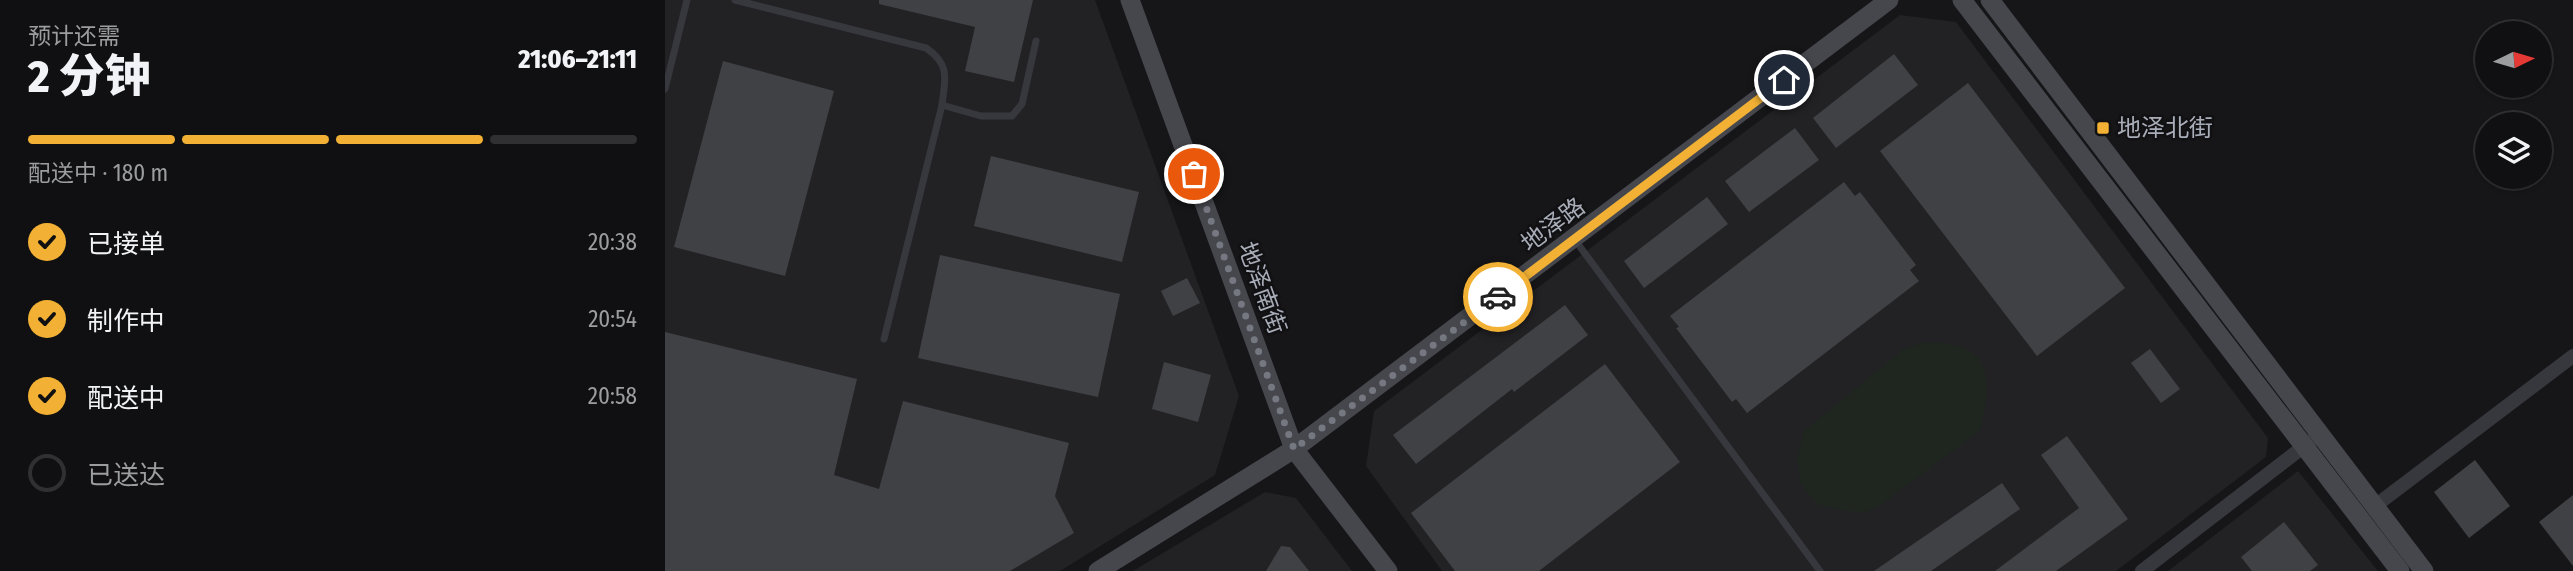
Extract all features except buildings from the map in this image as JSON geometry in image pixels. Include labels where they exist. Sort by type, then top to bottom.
[{"type":"street","name":"地泽南街","points":[[1130,0],[1294,449],[1388,571]]},
{"type":"street","name":"地泽路","points":[[1098,571],[1294,449],[1889,0]]},
{"type":"street","points":[[1962,0],[2313,440],[2375,506],[2424,571]]},
{"type":"street","points":[[1990,0],[2313,440],[2400,571]]},
{"type":"street","points":[[2375,506],[2573,356]]},
{"type":"street","points":[[2142,571],[2313,440]]},
{"type":"lane","points":[[665,89],[687,0]]},
{"type":"lane","points":[[735,0],[926,48],[939,57],[946,71],[942,106],[884,339]]},
{"type":"lane","points":[[942,106],[981,116],[1012,116],[1022,104],[1036,41]]},
{"type":"lane","points":[[1574,240],[1820,571]]},
{"type":"shaded area","points":[[665,0],[1095,0],[1239,396],[1215,475],[1060,571],[665,571]]},
{"type":"shaded area","points":[[1900,15],[1956,22],[2268,438],[2266,457],[2116,571],[1442,571],[1366,466],[1374,411]]},
{"type":"shaded area","points":[[1924,342],[1946,343],[1963,348],[1975,355],[1982,365],[1986,377],[1986,392],[1981,430],[1867,512],[1844,511],[1817,504],[1801,484],[1797,461],[1804,431],[1904,349]]},
{"type":"shaded area","points":[[2298,471],[2378,571],[2168,571]]},
{"type":"shaded area","points":[[1265,492],[1296,498],[1352,571],[1133,571]]},
{"type":"way so far","points":[[1194,174],[1294,449],[1498,297]]},
{"type":"place","name":"地泽北街","points":[[2103,128]]},
{"type":"route","points":[[1498,297],[1784,80]]}]
